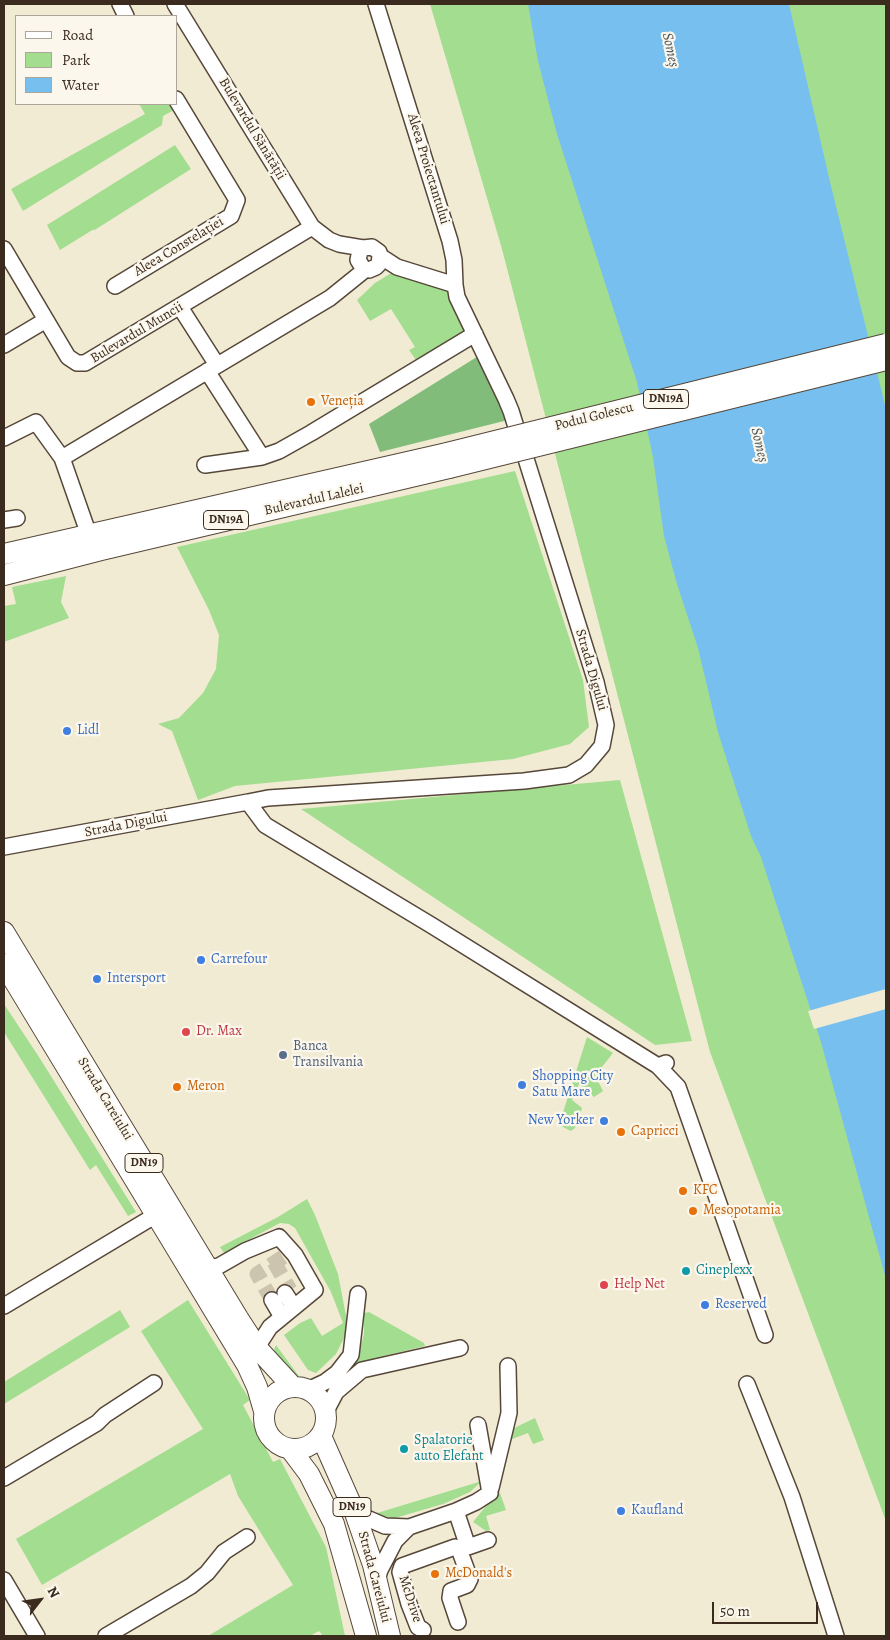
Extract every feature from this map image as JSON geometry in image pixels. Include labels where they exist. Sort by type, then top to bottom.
[{"type":"main road","name":"Podul Golescu","points":[[448,460],[886,344]]},
{"type":"main road","name":"Podul Golescu","points":[[448,460],[886,360]]},
{"type":"main road","name":"Bulevardul Lalelei","points":[[4,554],[448,460]]},
{"type":"main road","name":"Bulevardul Lalelei","points":[[4,575],[448,460]]},
{"type":"main road","name":"Strada Careiului","points":[[4,932],[258,1349],[301,1388]]},
{"type":"main road","name":"Strada Careiului","points":[[4,964],[247,1365],[257,1387],[264,1411]]},
{"type":"main road","points":[[264,1411],[268,1402],[283,1389],[301,1388]]},
{"type":"main road","name":"DN19","points":[[301,1388],[319,1398],[326,1412]]},
{"type":"main road","name":"DN19","points":[[264,1411],[266,1432],[281,1447],[291,1450]]},
{"type":"main road","points":[[291,1450],[308,1447],[316,1442],[325,1428],[326,1412]]},
{"type":"main road","name":"Strada Careiului","points":[[321,1436],[355,1513],[377,1580],[390,1636]]},
{"type":"main road","name":"Strada Careiului","points":[[291,1450],[313,1481],[334,1524],[366,1636]]},
{"type":"street","name":"Bulevardul Sănătății","points":[[175,4],[312,227],[329,240],[367,260],[455,285]]},
{"type":"street","name":"Aleea Proiectantului","points":[[376,4],[450,241],[454,260],[455,285],[463,311],[475,334]]},
{"type":"street","name":"Aleea Constelației","points":[[115,286],[231,216],[237,200],[178,102]]},
{"type":"street","name":"Bulevardul Muncii","points":[[4,249],[68,357],[77,363],[85,363],[312,227]]},
{"type":"street","points":[[62,458],[330,298],[352,280],[367,260]]},
{"type":"street","points":[[180,307],[262,458]]},
{"type":"street","points":[[4,345],[46,320]]},
{"type":"street","points":[[204,465],[262,458],[279,451],[475,334]]},
{"type":"street","name":"Strada Digului","points":[[4,847],[268,798],[524,781],[569,775],[586,765],[602,746],[606,725],[596,682],[508,405],[475,334]]},
{"type":"street","points":[[4,438],[36,422],[62,458],[90,535]]},
{"type":"street","points":[[248,802],[265,825],[662,1064],[678,1087],[765,1335]]},
{"type":"street","points":[[4,1306],[156,1216]]},
{"type":"street","points":[[207,1266],[217,1267],[245,1251],[279,1237],[295,1255],[315,1290],[270,1327],[258,1349]]},
{"type":"street","points":[[301,1388],[325,1382],[337,1373],[351,1355],[358,1294]]},
{"type":"street","points":[[291,1309],[282,1295],[291,1309]]},
{"type":"street","points":[[326,1412],[336,1392],[362,1370],[460,1348]]},
{"type":"street","points":[[355,1513],[386,1526],[408,1527],[456,1511],[490,1493],[509,1413],[508,1366]]},
{"type":"street","points":[[4,1478],[97,1423],[105,1415],[154,1383]]},
{"type":"street","points":[[747,1384],[792,1497],[836,1636]]},
{"type":"street","points":[[478,1425],[490,1493]]},
{"type":"street","points":[[456,1511],[468,1547],[488,1540]]},
{"type":"street","points":[[377,1580],[395,1541],[408,1527]]},
{"type":"street","points":[[106,1636],[191,1586],[206,1573],[224,1552],[248,1537]]},
{"type":"street","name":"McDrive","points":[[423,1630],[418,1627],[410,1604],[400,1572],[402,1566],[455,1547],[460,1549],[470,1579],[467,1585],[451,1591],[450,1598],[458,1622]]},
{"type":"street","points":[[4,1580],[37,1636]]},
{"type":"green space","points":[[430,4],[886,4],[886,1521],[710,1052],[502,249]]},
{"type":"green space","points":[[140,105],[173,105],[176,109],[163,116],[162,125],[23,211],[11,189],[145,114]]},
{"type":"green space","points":[[175,145],[191,169],[60,250],[47,225]]},
{"type":"green space","points":[[393,272],[448,288],[470,336],[420,366],[409,350],[415,347],[391,309],[370,321],[357,300],[375,283]]},
{"type":"green space","points":[[480,355],[508,420],[380,452],[369,424]]},
{"type":"green space","points":[[515,471],[583,680],[589,727],[570,744],[513,759],[235,786],[198,800],[172,731],[158,724],[179,718],[203,693],[216,669],[219,635],[209,610],[177,547]]},
{"type":"green space","points":[[66,576],[61,602],[69,618],[4,642],[4,606],[16,604],[12,587]]},
{"type":"green space","points":[[620,780],[692,1041],[655,1045],[301,809]]},
{"type":"green space","points":[[4,1004],[136,1212],[128,1216],[96,1165],[90,1170],[4,1032]]},
{"type":"green space","points":[[587,1037],[613,1053],[602,1067],[598,1081],[603,1091],[594,1097],[579,1084],[572,1100],[582,1108],[575,1128],[571,1131],[559,1125]]},
{"type":"green space","points":[[307,1199],[338,1274],[347,1321],[347,1332],[336,1354],[316,1373],[308,1370],[284,1335],[300,1323],[311,1318],[322,1336],[343,1323],[331,1292],[295,1228],[289,1224],[280,1223],[224,1253],[220,1247],[278,1217]]},
{"type":"green space","points":[[188,1300],[250,1400],[243,1405],[273,1462],[280,1459],[326,1547],[345,1636],[323,1636],[319,1631],[310,1636],[208,1636],[293,1585],[238,1496],[230,1474],[42,1585],[16,1539],[203,1429],[141,1331]]},
{"type":"green space","points":[[120,1310],[130,1327],[4,1404],[4,1382]]},
{"type":"green space","points":[[369,1312],[424,1343],[425,1346],[375,1358],[355,1369],[352,1366],[358,1357],[364,1334],[364,1313]]},
{"type":"green space","points":[[276,1345],[301,1379],[289,1375],[273,1352]]},
{"type":"green space","points":[[535,1418],[544,1440],[533,1444],[528,1433],[507,1441],[512,1429]]},
{"type":"green space","points":[[482,1481],[470,1492],[443,1504],[395,1518],[374,1514]]},
{"type":"green space","points":[[499,1490],[506,1510],[486,1516],[490,1530],[486,1531],[473,1522]]},
{"type":"water","name":"Someș","points":[[528,4],[789,4],[830,182],[886,409],[886,1279],[821,1042],[718,732],[698,648],[677,584],[664,536],[653,457],[637,382],[557,134],[538,61]]},
{"type":"pier","points":[[886,989],[886,1009],[814,1029],[808,1011]]},
{"type":"tunnel","points":[[272,1300],[257,1274],[291,1252]]},
{"type":"tunnel","points":[[274,1262],[290,1290]]},
{"type":"place","name":"Veneția","points":[[311,402]]},
{"type":"place","name":"Lidl","points":[[67,731]]},
{"type":"place","name":"Carrefour","points":[[201,960]]},
{"type":"place","name":"Intersport","points":[[97,979]]},
{"type":"place","name":"Dr. Max","points":[[186,1032]]},
{"type":"place","name":"Banca Transilvania","points":[[283,1055]]},
{"type":"place","name":"Shopping City Satu Mare","points":[[522,1085]]},
{"type":"place","name":"Meron","points":[[177,1087]]},
{"type":"place","name":"New Yorker","points":[[604,1121]]},
{"type":"place","name":"Capricci","points":[[621,1132]]},
{"type":"place","name":"KFC","points":[[683,1191]]},
{"type":"place","name":"Mesopotamia","points":[[693,1211]]},
{"type":"place","name":"Cineplexx","points":[[686,1271]]},
{"type":"place","name":"Help Net","points":[[604,1285]]},
{"type":"place","name":"Reserved","points":[[705,1305]]},
{"type":"place","name":"Spalatorie auto Elefant","points":[[404,1449]]},
{"type":"place","name":"Kaufland","points":[[621,1511]]},
{"type":"place","name":"McDonald's","points":[[435,1574]]}]
